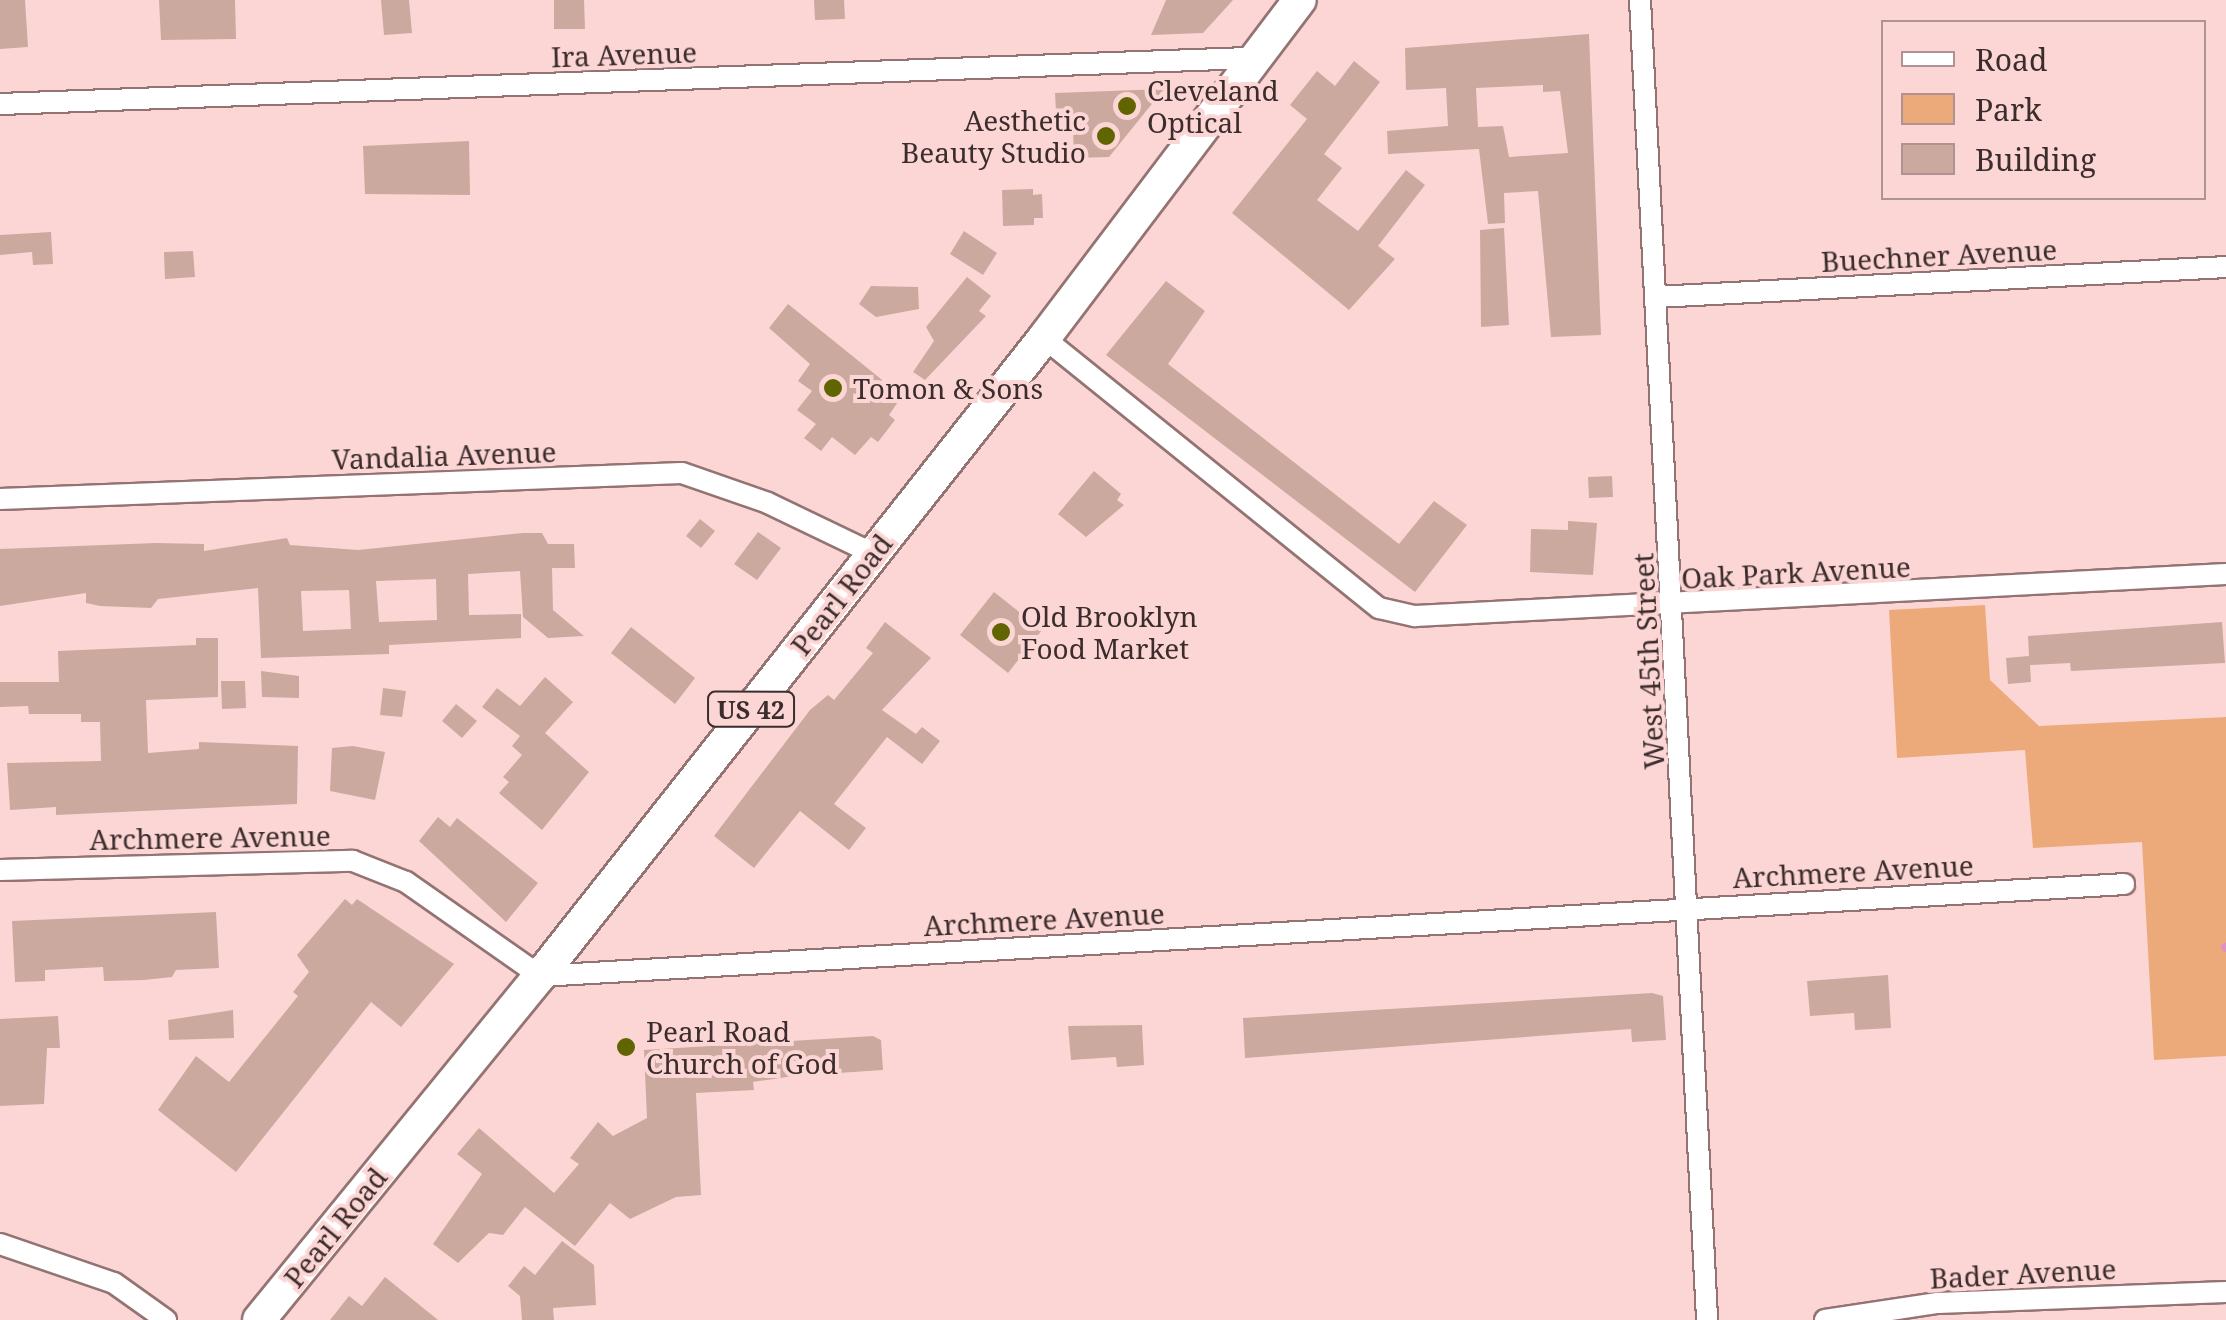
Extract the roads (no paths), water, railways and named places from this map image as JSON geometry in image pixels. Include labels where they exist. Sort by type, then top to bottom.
[{"type":"main road","name":"Pearl Road","points":[[258,1320],[540,976],[874,554],[1044,338],[1251,58],[1300,0]]},
{"type":"street","name":"West 45th Street","points":[[1640,0],[1674,607],[1707,1320]]},
{"type":"street","name":"Ira Avenue","points":[[0,104],[1251,58]]},
{"type":"street","name":"Buechner Avenue","points":[[1656,297],[2226,267]]},
{"type":"street","name":"Oak Park Avenue","points":[[1044,338],[1379,608],[1415,616],[1674,607],[2226,574]]},
{"type":"street","name":"Vandalia Avenue","points":[[0,499],[682,474],[768,503],[874,554]]},
{"type":"street","name":"Archmere Avenue","points":[[0,870],[353,861],[406,882],[540,976],[2124,884]]},
{"type":"street","points":[[0,1244],[114,1283],[166,1320]]},
{"type":"street","name":"Bader Avenue","points":[[1824,1320],[2226,1292]]},
{"type":"place","name":"Cleveland Optical","points":[[1127,106]]},
{"type":"place","name":"Aesthetic Beauty Studio","points":[[1106,136]]},
{"type":"place","name":"Tomon & Sons","points":[[833,388]]},
{"type":"place","name":"Old Brooklyn Food Market","points":[[1001,632]]},
{"type":"place","name":"Pearl Road Church of God","points":[[626,1047]]}]
